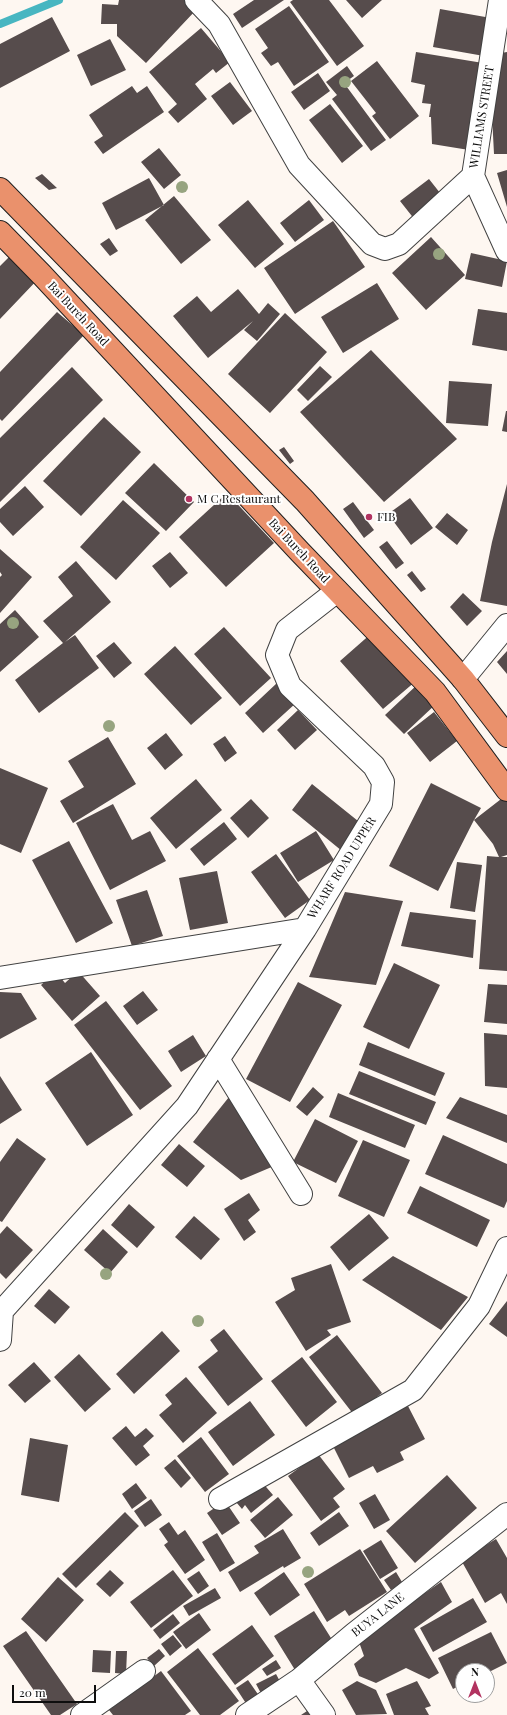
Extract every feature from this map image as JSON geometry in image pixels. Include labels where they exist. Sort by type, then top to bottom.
[{"type":"highway","points":[[0,189],[304,501],[462,679],[507,736]]},
{"type":"highway","name":"Bai Bureh Road","points":[[0,232],[337,591],[435,692],[507,790]]},
{"type":"street","points":[[196,0],[219,24],[299,165],[372,244],[385,249],[399,244],[473,176]]},
{"type":"street","name":"WILLIAMS STREET","points":[[500,0],[473,176],[507,251]]},
{"type":"street","name":"WHARF ROAD UPPER","points":[[0,978],[304,929],[381,804],[383,782],[374,766],[290,686],[277,655],[287,630],[337,591]]},
{"type":"street","points":[[462,679],[507,625]]},
{"type":"street","points":[[0,1340],[1,1310],[187,1106],[304,929]]},
{"type":"street","points":[[218,1058],[301,1194]]},
{"type":"street","points":[[220,1499],[413,1390],[479,1306],[507,1248]]},
{"type":"street","name":"BUYA LANE","points":[[247,1715],[298,1680],[507,1514]]},
{"type":"street","points":[[82,1715],[144,1671]]},
{"type":"street","points":[[298,1680],[324,1715]]},
{"type":"building","points":[[119,0],[185,0],[196,10],[146,63],[117,36],[117,24],[101,24],[102,4],[118,5]]},
{"type":"building","points":[[254,0],[284,0],[242,28],[233,14]]},
{"type":"building","points":[[293,0],[329,0],[364,46],[337,66],[290,2]]},
{"type":"building","points":[[346,0],[382,0],[362,18]]},
{"type":"building","points":[[289,6],[329,62],[294,86],[278,62],[271,66],[261,53],[268,48],[255,29]]},
{"type":"building","points":[[440,9],[491,18],[484,56],[433,47]]},
{"type":"building","points":[[52,17],[70,51],[0,88],[0,44]]},
{"type":"building","points":[[201,28],[230,62],[216,73],[213,69],[195,84],[207,99],[178,123],[168,112],[177,104],[149,72]]},
{"type":"building","points":[[110,39],[126,70],[91,86],[77,55]]},
{"type":"building","points":[[416,52],[483,63],[469,150],[432,144],[431,117],[429,117],[431,104],[422,103],[425,85],[411,82]]},
{"type":"building","points":[[507,52],[507,154],[494,154],[492,115],[501,53]]},
{"type":"building","points":[[377,61],[419,116],[390,139],[372,116],[376,113],[351,81]]},
{"type":"building","points":[[347,66],[354,76],[344,83],[386,140],[371,151],[332,99],[337,95],[326,82]]},
{"type":"building","points":[[318,73],[330,91],[304,110],[291,92]]},
{"type":"building","points":[[230,82],[252,111],[233,125],[211,96]]},
{"type":"building","points":[[132,86],[137,93],[147,86],[164,112],[103,154],[94,142],[103,136],[89,115]]},
{"type":"building","points":[[330,104],[363,146],[342,163],[309,120]]},
{"type":"building","points":[[159,148],[181,175],[164,189],[141,162]]},
{"type":"building","points":[[507,170],[507,207],[497,173]]},
{"type":"building","points":[[42,174],[57,188],[49,190],[35,178]]},
{"type":"building","points":[[149,178],[164,205],[116,230],[102,203]]},
{"type":"building","points":[[429,179],[444,198],[415,220],[400,201]]},
{"type":"building","points":[[174,196],[211,240],[181,264],[145,220]]},
{"type":"building","points":[[248,200],[284,244],[255,268],[218,225]]},
{"type":"building","points":[[309,200],[324,220],[295,242],[280,223]]},
{"type":"building","points":[[333,221],[365,267],[295,314],[264,268]]},
{"type":"building","points":[[431,237],[465,275],[426,310],[392,273]]},
{"type":"building","points":[[109,238],[118,251],[110,256],[100,244]]},
{"type":"building","points":[[14,252],[40,277],[0,319],[0,266]]},
{"type":"building","points":[[471,253],[507,261],[502,287],[465,279]]},
{"type":"building","points":[[377,283],[399,319],[343,353],[321,317]]},
{"type":"building","points":[[238,289],[259,314],[268,303],[280,314],[257,341],[244,330],[253,321],[208,358],[173,316],[197,296],[211,312]]},
{"type":"building","points":[[478,309],[507,313],[507,351],[472,345]]},
{"type":"building","points":[[57,312],[84,335],[2,421],[0,419],[0,372]]},
{"type":"building","points":[[285,313],[327,352],[270,413],[228,374]]},
{"type":"building","points":[[371,350],[457,439],[384,502],[300,412]]},
{"type":"building","points":[[320,366],[332,377],[308,401],[297,390]]},
{"type":"building","points":[[72,367],[103,400],[0,502],[0,438]]},
{"type":"building","points":[[449,381],[492,384],[488,426],[446,423]]},
{"type":"building","points":[[507,411],[507,432],[502,431]]},
{"type":"building","points":[[104,417],[141,452],[81,516],[43,481]]},
{"type":"building","points":[[284,447],[294,461],[290,464],[279,450]]},
{"type":"building","points":[[154,463],[194,502],[166,531],[125,493]]},
{"type":"building","points":[[507,484],[507,606],[480,601],[492,542]]},
{"type":"building","points":[[25,486],[44,507],[13,536],[0,522],[0,509]]},
{"type":"building","points":[[227,493],[274,543],[226,587],[179,537]]},
{"type":"building","points":[[410,498],[433,528],[411,545],[388,514]]},
{"type":"building","points":[[123,500],[160,533],[116,580],[80,547]]},
{"type":"building","points":[[353,502],[374,530],[364,538],[343,509]]},
{"type":"building","points":[[447,513],[468,530],[457,545],[435,527]]},
{"type":"building","points":[[387,541],[404,563],[396,569],[379,547]]},
{"type":"building","points":[[0,549],[32,577],[0,613],[0,577],[2,575],[0,572]]},
{"type":"building","points":[[170,552],[188,573],[170,588],[152,566]]},
{"type":"building","points":[[76,561],[111,602],[65,642],[75,635],[99,668],[39,713],[15,680],[63,643],[43,621],[73,596],[58,577]]},
{"type":"building","points":[[412,571],[426,589],[421,592],[407,575]]},
{"type":"building","points":[[463,593],[482,611],[467,626],[450,607]]},
{"type":"building","points":[[15,610],[39,637],[0,672],[0,624]]},
{"type":"building","points":[[224,627],[271,678],[240,706],[194,654]]},
{"type":"building","points":[[373,632],[416,681],[383,709],[340,661]]},
{"type":"building","points":[[114,642],[132,663],[114,678],[96,656]]},
{"type":"building","points":[[175,646],[222,698],[191,725],[144,674]]},
{"type":"building","points":[[507,651],[507,674],[497,662]]},
{"type":"building","points":[[277,683],[296,703],[263,733],[245,713]]},
{"type":"building","points":[[418,684],[436,704],[404,734],[385,715]]},
{"type":"building","points":[[298,710],[317,730],[295,750],[277,730]]},
{"type":"building","points":[[434,712],[457,741],[430,762],[407,733]]},
{"type":"building","points":[[166,733],[183,755],[165,770],[147,748]]},
{"type":"building","points":[[225,736],[237,753],[225,762],[213,744]]},
{"type":"building","points":[[108,737],[136,784],[73,823],[60,801],[84,787],[68,761]]},
{"type":"building","points":[[0,768],[48,788],[21,853],[0,844]]},
{"type":"building","points":[[196,779],[222,810],[176,849],[150,818]]},
{"type":"building","points":[[431,783],[481,808],[438,891],[389,866]]},
{"type":"building","points":[[312,784],[363,825],[342,851],[292,810]]},
{"type":"building","points":[[505,796],[507,798],[507,855],[501,857],[507,857],[507,971],[479,969],[487,856],[499,857],[493,844],[474,820]]},
{"type":"building","points":[[251,799],[269,818],[248,838],[230,818]]},
{"type":"building","points":[[113,804],[132,840],[150,831],[166,861],[110,890],[76,823]]},
{"type":"building","points":[[224,822],[237,839],[204,866],[190,849]]},
{"type":"building","points":[[316,831],[334,860],[298,882],[280,853]]},
{"type":"building","points":[[69,841],[113,923],[76,943],[32,860]]},
{"type":"building","points":[[276,854],[310,900],[285,918],[251,872]]},
{"type":"building","points":[[457,862],[482,865],[475,912],[450,908]]},
{"type":"building","points":[[217,871],[228,923],[190,930],[179,878]]},
{"type":"building","points":[[147,890],[163,936],[132,946],[116,900]]},
{"type":"building","points":[[345,892],[403,901],[376,985],[309,977]]},
{"type":"building","points":[[410,912],[476,920],[473,958],[401,946]]},
{"type":"building","points":[[394,963],[440,985],[409,1049],[363,1027]]},
{"type":"building","points":[[78,971],[100,996],[72,1021],[41,985],[56,972],[65,983]]},
{"type":"building","points":[[298,982],[342,1005],[290,1102],[246,1079]]},
{"type":"building","points":[[488,984],[507,985],[507,1024],[484,1022]]},
{"type":"building","points":[[143,991],[158,1010],[137,1025],[123,1006]]},
{"type":"building","points":[[0,992],[21,993],[37,1019],[0,1039]]},
{"type":"building","points":[[106,1001],[172,1086],[140,1110],[74,1025]]},
{"type":"building","points":[[484,1033],[507,1035],[507,1088],[485,1086]]},
{"type":"building","points":[[193,1035],[206,1056],[181,1072],[168,1051]]},
{"type":"building","points":[[368,1042],[445,1073],[435,1096],[359,1065]]},
{"type":"building","points":[[91,1052],[133,1115],[87,1146],[45,1083]]},
{"type":"building","points":[[359,1071],[436,1102],[426,1125],[349,1094]]},
{"type":"building","points":[[0,1076],[22,1110],[0,1124]]},
{"type":"building","points":[[313,1087],[324,1097],[307,1116],[296,1107]]},
{"type":"building","points":[[338,1093],[415,1125],[405,1148],[329,1117]]},
{"type":"building","points":[[229,1097],[274,1166],[241,1180],[193,1142]]},
{"type":"building","points":[[460,1097],[507,1115],[507,1143],[446,1118]]},
{"type":"building","points":[[315,1119],[358,1141],[336,1183],[293,1162]]},
{"type":"building","points":[[443,1135],[507,1164],[507,1201],[504,1208],[425,1174]]},
{"type":"building","points":[[17,1138],[46,1159],[2,1222],[0,1221],[0,1162]]},
{"type":"building","points":[[363,1140],[410,1160],[384,1217],[338,1196]]},
{"type":"building","points":[[179,1144],[205,1166],[187,1187],[161,1165]]},
{"type":"building","points":[[420,1186],[490,1220],[477,1247],[407,1213]]},
{"type":"building","points":[[249,1193],[260,1210],[248,1220],[256,1232],[244,1241],[224,1209]]},
{"type":"building","points":[[129,1204],[155,1227],[137,1248],[111,1225]]},
{"type":"building","points":[[369,1214],[389,1238],[349,1271],[330,1247]]},
{"type":"building","points":[[194,1216],[220,1239],[201,1260],[175,1237]]},
{"type":"building","points":[[7,1226],[33,1250],[6,1279],[0,1273],[0,1234]]},
{"type":"building","points":[[103,1229],[128,1252],[110,1273],[84,1250]]},
{"type":"building","points":[[393,1256],[468,1297],[441,1330],[362,1280]]},
{"type":"building","points":[[331,1264],[351,1322],[327,1330],[331,1335],[306,1351],[275,1302],[295,1290],[291,1278]]},
{"type":"building","points":[[49,1289],[70,1307],[55,1324],[34,1306]]},
{"type":"building","points":[[507,1301],[507,1337],[489,1324]]},
{"type":"building","points":[[224,1329],[263,1379],[228,1406],[198,1367],[218,1351],[210,1340]]},
{"type":"building","points":[[162,1331],[180,1351],[134,1394],[116,1374]]},
{"type":"building","points":[[337,1335],[382,1393],[354,1415],[309,1357]]},
{"type":"building","points":[[79,1354],[111,1389],[85,1412],[54,1377]]},
{"type":"building","points":[[302,1357],[337,1402],[306,1427],[271,1381]]},
{"type":"building","points":[[34,1362],[51,1381],[25,1403],[8,1385]]},
{"type":"building","points":[[186,1377],[217,1413],[183,1443],[159,1415],[172,1404],[165,1395]]},
{"type":"building","points":[[250,1401],[275,1435],[233,1466],[208,1432]]},
{"type":"building","points":[[408,1406],[425,1439],[400,1452],[404,1460],[377,1473],[373,1466],[349,1478],[332,1444]]},
{"type":"building","points":[[126,1426],[135,1437],[146,1428],[154,1436],[143,1446],[150,1455],[136,1466],[112,1438]]},
{"type":"building","points":[[201,1437],[229,1474],[205,1492],[177,1456]]},
{"type":"building","points":[[30,1438],[68,1445],[59,1502],[21,1495]]},
{"type":"building","points":[[318,1454],[345,1489],[333,1498],[340,1507],[321,1521],[288,1476]]},
{"type":"building","points":[[175,1459],[191,1478],[181,1488],[164,1468]]},
{"type":"building","points":[[447,1475],[477,1508],[415,1563],[386,1531]]},
{"type":"building","points":[[261,1481],[273,1495],[251,1513],[245,1505],[242,1509],[236,1502]]},
{"type":"building","points":[[136,1483],[147,1498],[132,1509],[122,1494]]},
{"type":"building","points":[[375,1494],[390,1520],[374,1529],[359,1503]]},
{"type":"building","points":[[278,1497],[293,1515],[265,1538],[250,1520]]},
{"type":"building","points":[[151,1499],[162,1515],[145,1527],[134,1511]]},
{"type":"building","points":[[225,1501],[240,1523],[222,1535],[207,1513]]},
{"type":"building","points":[[125,1512],[139,1526],[76,1588],[62,1574]]},
{"type":"building","points":[[339,1512],[349,1526],[319,1546],[310,1533]]},
{"type":"building","points":[[169,1522],[178,1535],[185,1530],[205,1560],[185,1574],[164,1545],[168,1542],[159,1529]]},
{"type":"building","points":[[283,1529],[301,1558],[284,1568],[283,1566],[240,1592],[228,1572],[259,1553],[254,1546]]},
{"type":"building","points":[[217,1533],[235,1563],[220,1572],[202,1542]]},
{"type":"building","points":[[496,1539],[507,1558],[507,1604],[501,1593],[485,1603],[461,1560]]},
{"type":"building","points":[[381,1540],[398,1568],[380,1579],[363,1551]]},
{"type":"building","points":[[360,1549],[387,1592],[349,1616],[345,1610],[327,1622],[304,1584]]},
{"type":"building","points":[[110,1570],[124,1583],[110,1597],[96,1584]]},
{"type":"building","points":[[173,1570],[193,1596],[151,1628],[130,1602]]},
{"type":"building","points":[[199,1571],[209,1586],[198,1594],[187,1579]]},
{"type":"building","points":[[284,1572],[300,1595],[270,1616],[254,1593]]},
{"type":"building","points":[[396,1572],[402,1582],[391,1590],[384,1580]]},
{"type":"building","points":[[58,1577],[84,1600],[46,1642],[21,1619]]},
{"type":"building","points":[[441,1582],[452,1602],[414,1629],[439,1673],[429,1679],[406,1668],[376,1683],[359,1676],[354,1664],[364,1656],[359,1642],[371,1630]]},
{"type":"building","points":[[215,1588],[221,1598],[189,1616],[183,1606]]},
{"type":"building","points":[[473,1598],[487,1622],[433,1652],[420,1628]]},
{"type":"building","points":[[314,1611],[336,1646],[295,1670],[274,1636]]},
{"type":"building","points":[[199,1613],[211,1630],[186,1649],[173,1632]]},
{"type":"building","points":[[173,1614],[180,1623],[160,1639],[153,1630]]},
{"type":"building","points":[[252,1625],[274,1656],[235,1685],[212,1654]]},
{"type":"building","points":[[26,1631],[77,1704],[60,1715],[51,1715],[3,1646]]},
{"type":"building","points":[[491,1632],[507,1663],[495,1669],[495,1663],[455,1663],[455,1688],[453,1689],[438,1658]]},
{"type":"building","points":[[173,1635],[182,1646],[170,1656],[161,1644]]},
{"type":"building","points":[[198,1648],[239,1701],[220,1715],[200,1715],[167,1672]]},
{"type":"building","points":[[159,1649],[165,1656],[154,1666],[147,1658]]},
{"type":"building","points":[[93,1650],[111,1651],[110,1673],[92,1672]]},
{"type":"building","points":[[116,1651],[127,1651],[126,1674],[115,1673]]},
{"type":"building","points":[[276,1660],[281,1668],[267,1676],[262,1669]]},
{"type":"building","points":[[161,1671],[191,1711],[185,1715],[113,1715],[109,1710]]},
{"type":"building","points":[[276,1674],[284,1689],[264,1699],[256,1684]]},
{"type":"building","points":[[248,1680],[262,1700],[249,1708],[236,1688]]},
{"type":"building","points":[[357,1681],[376,1690],[387,1714],[356,1715],[342,1690]]},
{"type":"building","points":[[417,1681],[431,1706],[425,1708],[429,1715],[394,1715],[386,1694]]},
{"type":"building","points":[[310,1709],[314,1715],[301,1715]]},
{"type":"waterway","points":[[0,24],[59,0]]},
{"type":"place","name":"M C Restaurant","points":[[189,499]]},
{"type":"place","name":"FIB","points":[[369,517]]}]
